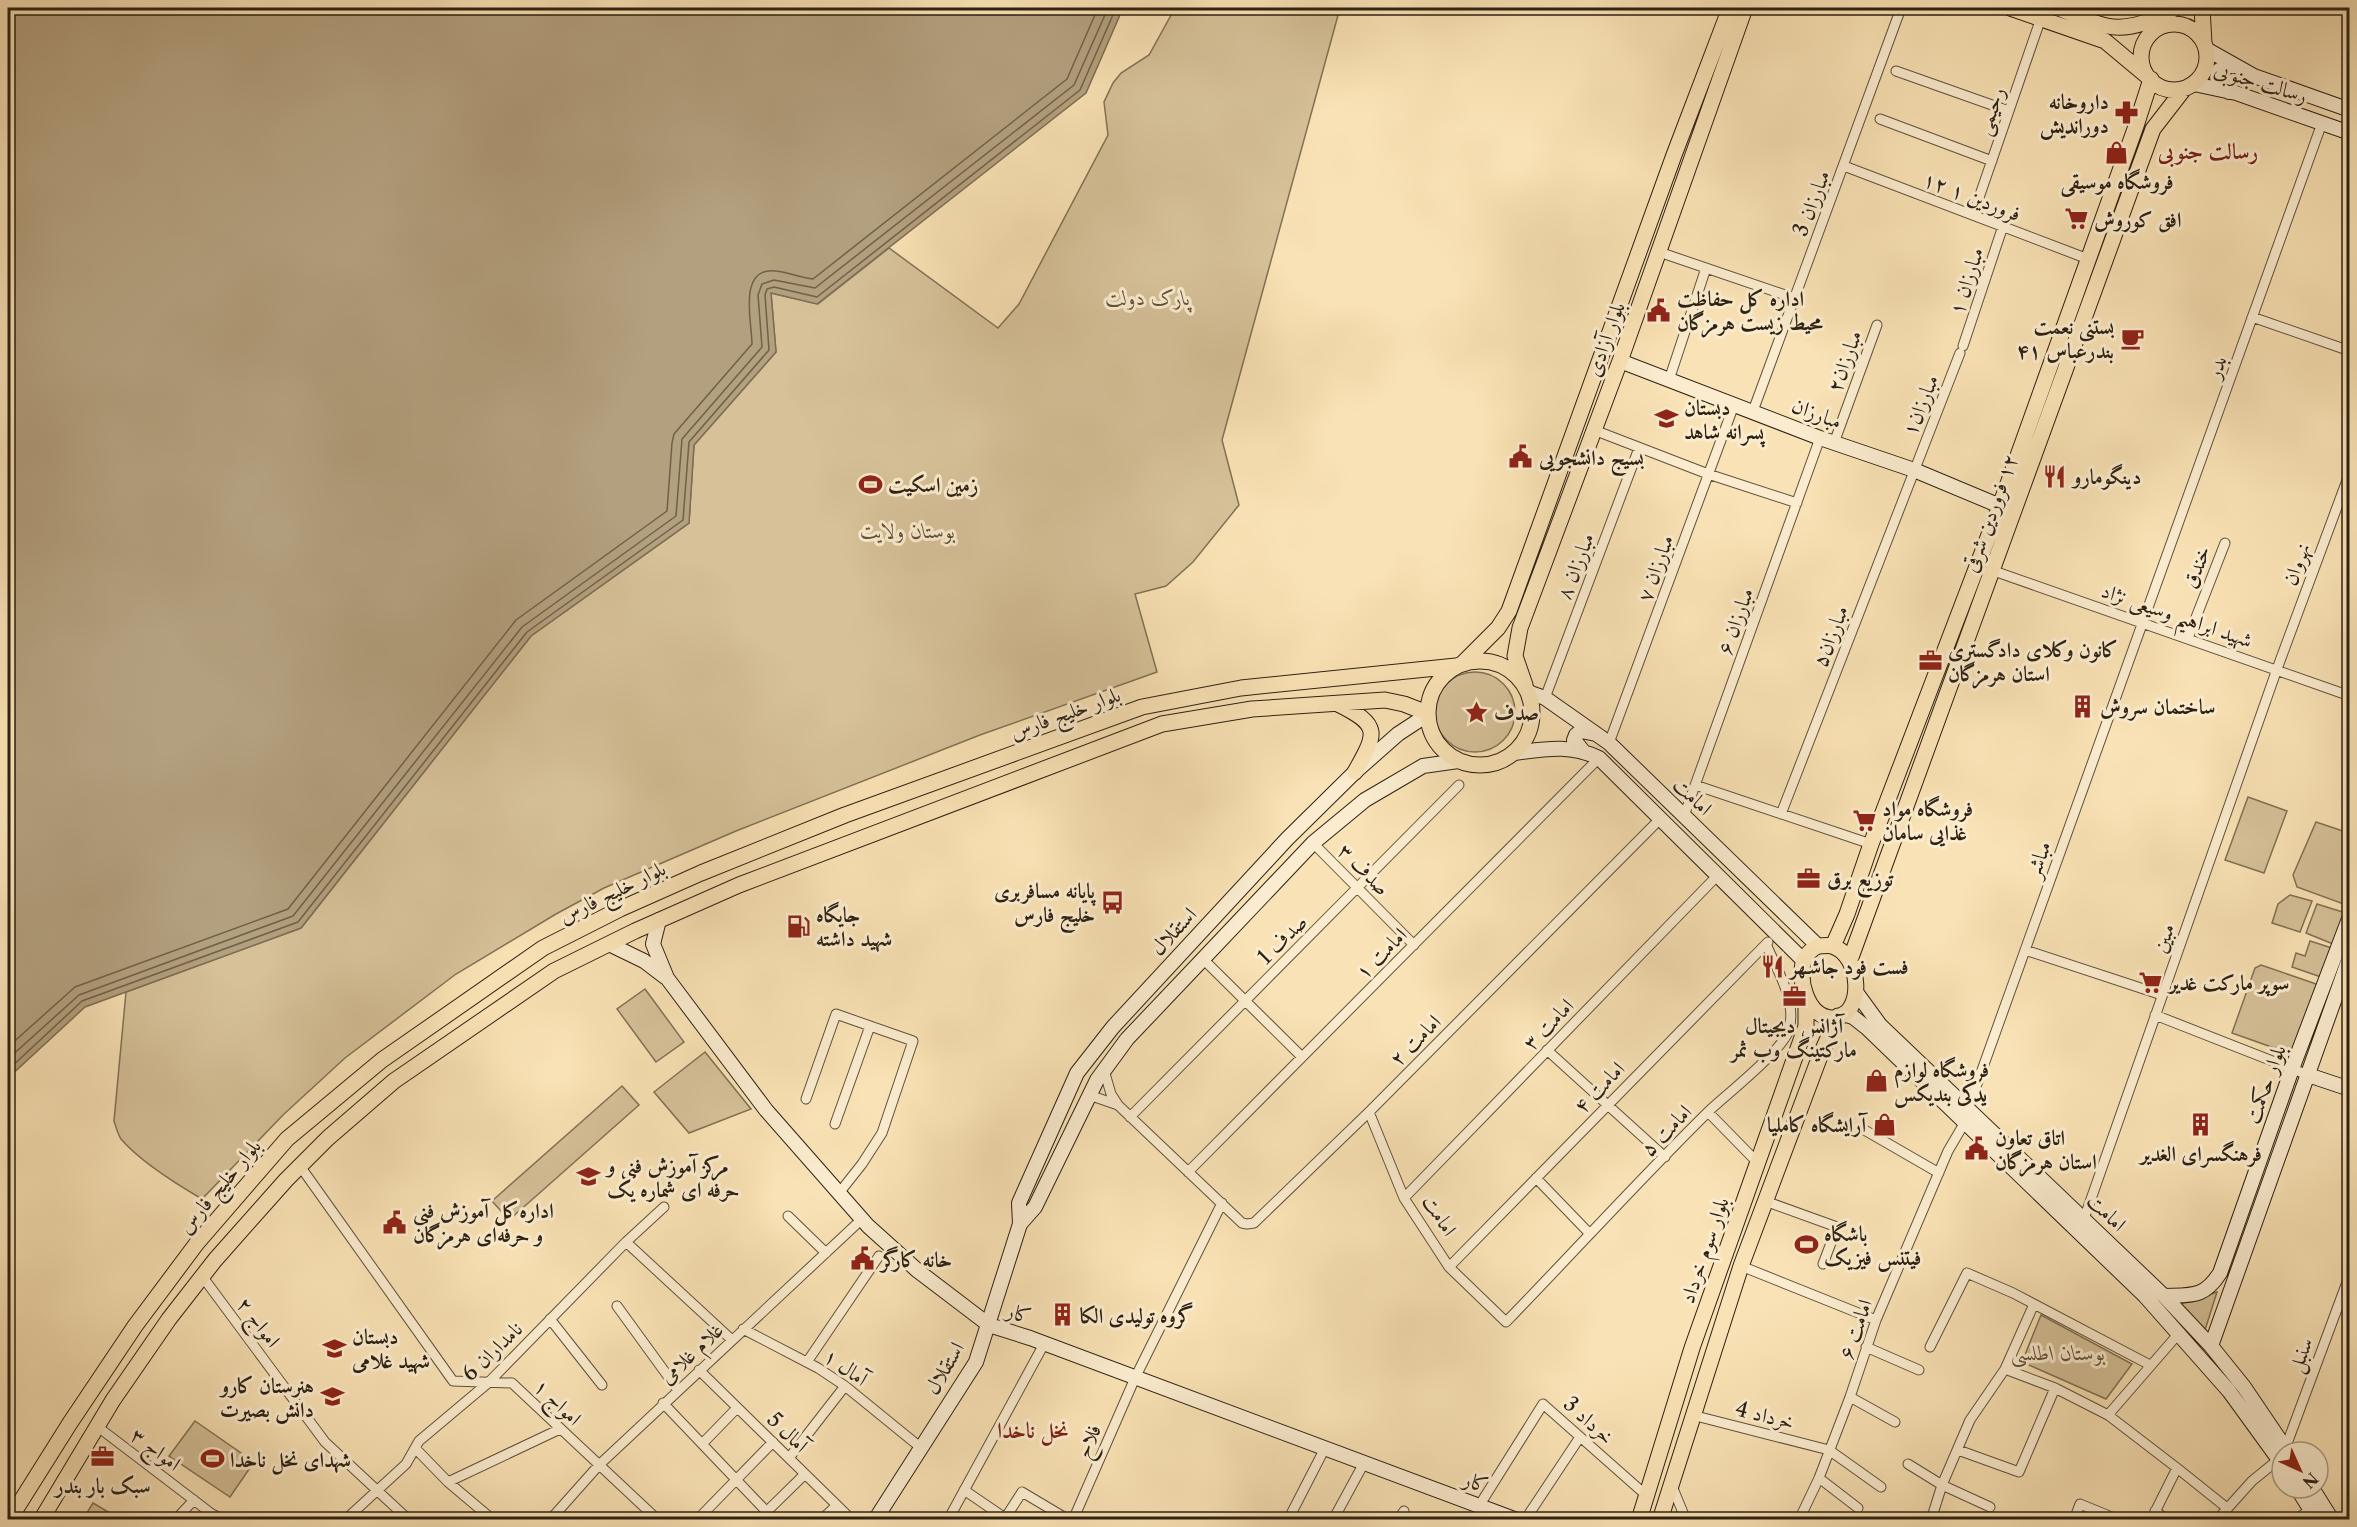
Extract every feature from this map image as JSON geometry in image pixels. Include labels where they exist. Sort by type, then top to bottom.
[{"type":"main road","name":"بلوار آزادی","points":[[1460,664],[1498,628],[1509,611],[1674,155],[1730,8]]},
{"type":"main road","name":"بلوار آزادی","points":[[1527,688],[1515,656],[1518,635],[1620,361],[1745,8]]},
{"type":"main road","points":[[2010,8],[2041,18],[2087,27],[2119,28],[2144,22],[2175,8]]},
{"type":"main road","points":[[2058,8],[2087,27],[2164,88],[2189,86],[2205,68],[2202,8]]},
{"type":"main road","points":[[2149,78],[2143,66],[2144,45],[2158,29],[2168,25],[2178,25],[2198,34],[2205,46]]},
{"type":"main road","name":"١٢ فروردین شرقی","points":[[1825,946],[1847,914],[1871,844],[2000,506],[2136,126],[2149,78]]},
{"type":"main road","name":"١٢ فروردین شرقی","points":[[1850,960],[2154,129],[2189,86]]},
{"type":"main road","points":[[2136,126],[2143,119],[2149,120],[2154,129]]},
{"type":"main road","points":[[1480,660],[1498,663],[1514,672],[1527,688],[1532,704],[1531,724],[1523,742],[1514,753],[1492,764],[1470,765],[1458,761],[1442,749],[1434,739],[1427,714],[1429,699],[1435,685],[1444,674],[1460,664],[1480,660]]},
{"type":"main road","name":"بلوار خلیج فارس","points":[[9,1520],[135,1326],[197,1243],[287,1139],[381,1060],[543,948],[620,909],[712,869],[845,816],[1142,707],[1240,688],[1460,664]]},
{"type":"main road","name":"بلوار خلیج فارس","points":[[41,1520],[98,1427],[169,1319],[202,1276],[300,1166],[328,1138],[394,1081],[554,971],[659,920],[771,873],[1162,724],[1252,709],[1385,700],[1404,704],[1427,714]]},
{"type":"main road","points":[[1335,703],[1365,719],[1370,725],[1371,741],[1355,772]]},
{"type":"main road","points":[[1847,914],[1848,924],[1853,928],[1864,919]]},
{"type":"main road","points":[[1825,946],[1850,960],[1855,975],[1856,992],[1849,1009],[1833,1018],[1819,1013],[1806,996],[1803,960],[1810,951],[1825,946]]},
{"type":"main road","name":"بلوار سوم خرداد","points":[[1639,1520],[1692,1348],[1806,1026],[1806,996]]},
{"type":"main road","name":"بلوار سوم خرداد","points":[[1660,1520],[1741,1266],[1820,1056],[1840,1015]]},
{"type":"main road","points":[[1797,1054],[1809,1047],[1816,1050],[1820,1056]]},
{"type":"street","name":"مبارزان 3","points":[[1753,411],[1901,8]]},
{"type":"street","name":"رحیمی","points":[[1973,215],[2041,18]]},
{"type":"street","name":"رسالت جنوبی","points":[[2205,46],[2233,66],[2253,76],[2349,110]]},
{"type":"street","points":[[2229,92],[2218,83],[2216,78],[2219,70],[2233,66]]},
{"type":"street","points":[[1896,71],[2009,111]]},
{"type":"street","name":"رسالت جنوبی","points":[[2189,86],[2229,92],[2349,132]]},
{"type":"street","points":[[1880,119],[1992,161]]},
{"type":"street","name":"بدر","points":[[2143,622],[2322,123]]},
{"type":"street","name":"۱۲ فروردین ۱","points":[[1844,166],[2088,259]]},
{"type":"street","name":"مبارزان ۱","points":[[1962,349],[2003,226]]},
{"type":"street","points":[[1659,252],[1794,298]]},
{"type":"street","points":[[1669,380],[1706,268]]},
{"type":"street","points":[[2252,317],[2349,351]]},
{"type":"street","name":"مبارزان۲","points":[[1827,440],[1876,325]]},
{"type":"street","name":"مبارزان۱","points":[[1914,470],[1962,349]]},
{"type":"street","name":"مبارزان","points":[[1620,361],[1827,440],[1914,470],[2000,506]]},
{"type":"street","name":"مبارزان ۷","points":[[1609,743],[1734,405]]},
{"type":"street","points":[[1594,430],[1708,474],[1797,503]]},
{"type":"street","name":"مبارزان ۶","points":[[1684,816],[1797,503],[1827,440]]},
{"type":"street","name":"مبارزان ۸","points":[[1545,698],[1639,448]]},
{"type":"street","name":"مبارزان۵","points":[[1781,814],[1914,470]]},
{"type":"street","name":"نهروان","points":[[2277,669],[2349,472]]},
{"type":"street","name":"خندق","points":[[2188,638],[2225,543]]},
{"type":"street","name":"شهید ابراهیم وسیعی نژاد","points":[[1991,570],[2349,696]]},
{"type":"street","name":"مباشر","points":[[1966,1115],[2143,622]]},
{"type":"street","name":"مبین","points":[[2084,1219],[2277,669]]},
{"type":"street","name":"امامت","points":[[1527,688],[1609,743],[1684,816],[1825,946]]},
{"type":"street","name":"استقلال","points":[[875,1520],[976,1362],[1020,1224],[1019,1203],[1077,1073],[1113,1027],[1287,839],[1355,772],[1398,734],[1427,714]]},
{"type":"street","points":[[1583,751],[1574,740],[1576,735],[1581,731],[1598,734]]},
{"type":"street","name":"امامت","points":[[1514,753],[1564,747],[1583,751],[1599,758],[1718,876],[1771,939],[1803,960]]},
{"type":"street","name":"امامت ۱","points":[[1188,1172],[1599,758]]},
{"type":"street","name":"استقلال","points":[[1020,1224],[1035,1207],[1089,1095],[1104,1070],[1127,1040],[1313,843],[1365,800],[1423,766],[1458,761]]},
{"type":"street","name":"صدف 1","points":[[1130,1117],[1459,785]]},
{"type":"street","points":[[1695,785],[1871,844]]},
{"type":"street","name":"امامت ۲","points":[[1118,1105],[1242,1223],[1254,1222],[1369,1112],[1660,819]]},
{"type":"street","name":"صدف ۳","points":[[1313,843],[1414,945]]},
{"type":"street","name":"امامت ۳","points":[[1404,1198],[1718,876]]},
{"type":"street","name":"بلوار حکمت","points":[[2164,1296],[2196,1294],[2210,1289],[2220,1273],[2349,916]]},
{"type":"street","points":[[659,920],[653,944],[667,978]]},
{"type":"street","name":"امامت ۴","points":[[1449,1267],[1771,939]]},
{"type":"street","name":"امامت ۵","points":[[1506,1322],[1665,1156],[1776,1048],[1788,1033],[1792,1014],[1771,939]]},
{"type":"street","points":[[609,944],[644,961],[667,978]]},
{"type":"street","points":[[2025,950],[2162,995]]},
{"type":"street","name":"بلوار حکمت","points":[[2211,1346],[2349,956]]},
{"type":"street","points":[[1203,960],[1302,1057]]},
{"type":"street","name":"کار","points":[[667,978],[766,1110],[862,1220],[918,1271],[988,1325],[1517,1520]]},
{"type":"street","name":"امامت","points":[[1856,992],[1880,1025],[2180,1332],[2270,1440]]},
{"type":"street","points":[[806,1099],[836,1014],[913,1041],[882,1133],[862,1164],[839,1193]]},
{"type":"street","name":"امامت","points":[[1840,1015],[1853,1017],[1866,1028],[2084,1219],[2164,1296],[2211,1346],[2244,1387],[2274,1440]]},
{"type":"street","points":[[2155,1015],[2349,1089]]},
{"type":"street","points":[[835,1124],[870,1026]]},
{"type":"street","points":[[1547,1050],[1665,1156]]},
{"type":"street","points":[[1104,1070],[1111,1094],[1118,1105]]},
{"type":"street","points":[[1089,1095],[1118,1105]]},
{"type":"street","name":"امامت","points":[[1369,1112],[1404,1198],[1449,1267],[1506,1322]]},
{"type":"street","points":[[1708,1112],[1758,1162]]},
{"type":"street","name":"امامت ۶","points":[[1799,1520],[1819,1478],[1876,1320],[1948,1151],[1966,1115]]},
{"type":"street","points":[[1861,1128],[1939,1173]]},
{"type":"street","name":"امواج ۱","points":[[300,1166],[453,1381],[512,1383],[658,1520]]},
{"type":"street","points":[[1536,1178],[1590,1234]]},
{"type":"street","points":[[1765,1201],[1837,1227],[1823,1264]]},
{"type":"street","name":"فلاح","points":[[1071,1520],[1136,1378],[1222,1203]]},
{"type":"street","name":"نامداران 6","points":[[345,1520],[406,1464],[427,1433],[488,1383],[626,1242],[664,1208]]},
{"type":"street","points":[[788,1216],[825,1253]]},
{"type":"street","name":"غلام غلامی","points":[[550,1520],[599,1465],[663,1403],[862,1220]]},
{"type":"street","points":[[626,1242],[732,1340]]},
{"type":"street","points":[[807,1362],[879,1256]]},
{"type":"street","points":[[1741,1266],[1876,1320]]},
{"type":"street","points":[[1930,1347],[1967,1273],[2150,1365]]},
{"type":"street","name":"سنبل","points":[[2289,1440],[2346,1292],[2349,1274]]},
{"type":"street","name":"امواج ۲","points":[[202,1276],[325,1442],[409,1520]]},
{"type":"street","points":[[1930,1520],[1942,1485],[1970,1420],[2005,1369],[2034,1305]]},
{"type":"street","points":[[616,1306],[678,1390]]},
{"type":"street","points":[[550,1319],[603,1385]]},
{"type":"street","name":"آمال ۱","points":[[743,1329],[807,1362],[845,1386],[920,1447]]},
{"type":"street","points":[[2108,1415],[2180,1332]]},
{"type":"street","points":[[948,1520],[1044,1344]]},
{"type":"street","points":[[1866,1347],[1919,1370]]},
{"type":"street","points":[[2005,1369],[2055,1388],[2108,1415],[2227,1508]]},
{"type":"street","name":"آمال 5","points":[[699,1370],[852,1520]]},
{"type":"street","points":[[789,1458],[845,1386]]},
{"type":"street","points":[[1958,1450],[2019,1472],[2055,1388]]},
{"type":"street","points":[[1850,1397],[1895,1422]]},
{"type":"street","points":[[663,1403],[766,1511]]},
{"type":"street","name":"خرداد 3","points":[[1479,1506],[1543,1404],[1647,1496]]},
{"type":"street","points":[[702,1444],[737,1408]]},
{"type":"street","name":"خرداد 4","points":[[1692,1415],[1829,1450]]},
{"type":"street","name":"امواج ۳","points":[[98,1427],[212,1514],[224,1520]]},
{"type":"street","points":[[448,1482],[560,1429]]},
{"type":"street","points":[[1525,1520],[1580,1437]]},
{"type":"street","points":[[697,1520],[773,1442]]},
{"type":"street","points":[[415,1448],[448,1482],[493,1520]]},
{"type":"street","points":[[1288,1520],[1325,1448]]},
{"type":"street","points":[[1829,1450],[1881,1487]]},
{"type":"street","points":[[1333,1520],[1364,1462]]},
{"type":"street","points":[[1908,1464],[1942,1485],[1990,1507]]},
{"type":"street","points":[[2217,1520],[2252,1481],[2270,1466]]},
{"type":"street","points":[[2167,1520],[2153,1515],[2177,1468]]},
{"type":"street","points":[[758,1520],[805,1474]]},
{"type":"street","points":[[1819,1478],[1858,1508]]},
{"type":"street","points":[[1671,1484],[1686,1520]]},
{"type":"street","points":[[964,1490],[1005,1519],[1022,1492],[1071,1520]]},
{"type":"street","points":[[176,1519],[194,1500]]},
{"type":"street","points":[[2294,1520],[2314,1515],[2305,1500]]},
{"type":"street","points":[[2320,1500],[2332,1520]]},
{"type":"street","points":[[2074,1520],[2080,1504],[2119,1520]]},
{"type":"street","points":[[821,1520],[837,1505]]},
{"type":"green space","name":"بوستان ولایت","points":[[1175,8],[1340,8],[1222,440],[1239,505],[1193,562],[1166,586],[1135,594],[1157,672],[980,735],[736,831],[604,888],[556,914],[456,974],[345,1058],[283,1115],[202,1199],[159,1172],[129,1147],[120,1137],[114,1121],[126,992],[301,928],[531,636],[689,523],[694,445],[776,352],[771,293],[818,304],[889,248],[998,328],[1019,304],[1108,135],[1104,102],[1113,83],[1121,73],[1149,55]]},
{"type":"green space","points":[[1475,672],[1490,675],[1503,684],[1512,697],[1515,712],[1512,727],[1503,740],[1490,749],[1475,752],[1460,749],[1447,740],[1438,727],[1435,712],[1438,697],[1447,684],[1460,675]]},
{"type":"green space","points":[[2248,797],[2287,811],[2264,873],[2225,860]]},
{"type":"green space","points":[[2316,822],[2349,833],[2349,906],[2297,887],[2293,875]]},
{"type":"green space","points":[[2290,895],[2312,901],[2300,932],[2272,923],[2278,904]]},
{"type":"green space","points":[[2317,904],[2346,913],[2333,944],[2306,933]]},
{"type":"green space","points":[[2310,941],[2332,948],[2321,977],[2292,967],[2296,953],[2305,956]]},
{"type":"green space","points":[[2261,965],[2319,985],[2294,1055],[2232,1033],[2255,968]]},
{"type":"green space","points":[[645,989],[684,1042],[656,1062],[617,1009]]},
{"type":"green space","points":[[705,1052],[751,1109],[689,1133],[654,1092]]},
{"type":"green space","points":[[622,1086],[639,1105],[509,1220],[492,1201]]},
{"type":"green space","points":[[2217,1292],[2205,1330],[2180,1304]]},
{"type":"green space","name":"بوستان اطلسی","points":[[2041,1315],[2132,1364],[2106,1399],[2022,1362]]},
{"type":"green space","name":"شهدای نخل ناخدا","points":[[195,1421],[254,1462],[230,1497],[169,1456]]},
{"type":"green space","points":[[93,1503],[120,1519],[83,1519]]},
{"type":"water","points":[[8,8],[1123,8],[1086,93],[817,304],[771,293],[776,352],[694,445],[689,523],[531,636],[301,928],[85,1007],[8,1078]]},
{"type":"waterway","points":[[2046,8],[2054,10]]},
{"type":"place","name":"داروخانه دوراندیش","points":[[2127,113]]},
{"type":"place","name":"فروشگاه موسیقی","points":[[2117,153]]},
{"type":"place","name":"افق کوروش","points":[[2076,219]]},
{"type":"place","name":"اداره کل حفاظت محیط زیست هرمزگان","points":[[1659,310]]},
{"type":"place","name":"بستنی نعمت بندرعباس ۴۱","points":[[2132,338]]},
{"type":"place","name":"دبستان پسرانه شاهد","points":[[1666,419]]},
{"type":"place","name":"بسیج دانشجویی","points":[[1521,457]]},
{"type":"place","name":"دینگومارو","points":[[2055,476]]},
{"type":"place","name":"زمین اسکیت","points":[[870,484]]},
{"type":"place","name":"کانون وکلای دادگستری استان هرمزگان","points":[[1930,661]]},
{"type":"place","name":"ساختمان سروش","points":[[2082,706]]},
{"type":"place","name":"صدف","points":[[1476,712]]},
{"type":"place","name":"فروشگاه مواد غذایی سامان","points":[[1864,820]]},
{"type":"place","name":"توزیع برق","points":[[1809,878]]},
{"type":"place","name":"پایانه مسافربری خلیج فارس","points":[[1113,902]]},
{"type":"place","name":"جایگاه شهید داشته","points":[[798,926]]},
{"type":"place","name":"فست فود جاشـهر","points":[[1772,966]]},
{"type":"place","name":"سوپر مارکت غدیر","points":[[2151,982]]},
{"type":"place","name":"آژانس دیجیتال مارکتینگ وب ثمر","points":[[1794,997]]},
{"type":"place","name":"فروشگاه لوازم یدکی بندیکس","points":[[1876,1081]]},
{"type":"place","name":"آرایشگاه کاملیا","points":[[1884,1124]]},
{"type":"place","name":"فرهنگسرای الغدیر","points":[[2201,1125]]},
{"type":"place","name":"اتاق تعاون استان هرمزگان","points":[[1977,1149]]},
{"type":"place","name":"مرکز آموزش فنی و حرفه ای شماره یک","points":[[589,1177]]},
{"type":"place","name":"اداره‌کل آموزش فنى و حرفه‌اى هرمزگان","points":[[395,1222]]},
{"type":"place","name":"باشگاه فیتنس فیزیک","points":[[1806,1245]]},
{"type":"place","name":"خانه کارگر","points":[[863,1259]]},
{"type":"place","name":"گروه تولیدی الکا","points":[[1062,1315]]},
{"type":"place","name":"دبستان شهید غلامی","points":[[334,1348]]},
{"type":"place","name":"هنرستان کارو دانش بصیرت","points":[[332,1397]]},
{"type":"place","name":"سبک بار بندر","points":[[103,1457]]},
{"type":"place","name":"شهدای نخل ناخدا","points":[[212,1459]]},
{"type":"district","name":"رسالت جنوبی","points":[[2208,151]]},
{"type":"district","name":"نخل ناخدا","points":[[1033,1430]]},
{"type":"park label","name":"پارک دولت","points":[[1148,297]]}]
